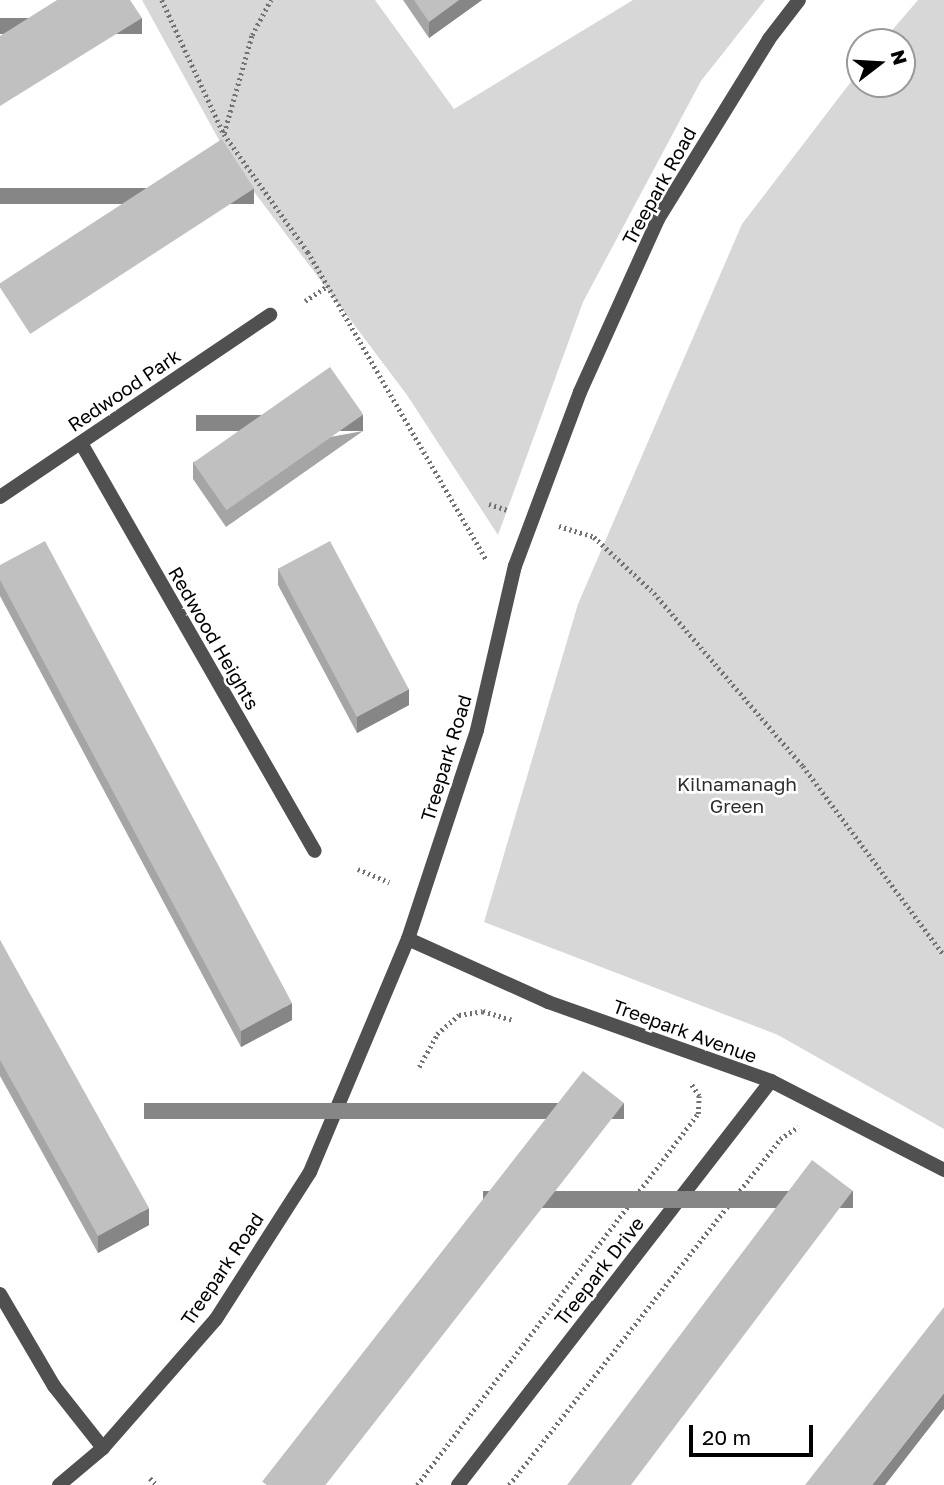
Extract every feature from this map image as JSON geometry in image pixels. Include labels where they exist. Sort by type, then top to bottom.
[{"type":"street","name":"Treepark Road","points":[[59,1485],[103,1448],[216,1319],[310,1172],[408,939],[477,730],[509,595],[580,392],[658,219],[769,38],[799,0]]},
{"type":"street","name":"Redwood Park","points":[[0,497],[270,315]]},
{"type":"street","name":"Redwood Heights","points":[[81,443],[315,851]]},
{"type":"street","name":"Treepark Avenue","points":[[408,939],[548,1002],[771,1082],[944,1170]]},
{"type":"street","name":"Treepark Drive","points":[[458,1485],[771,1082]]},
{"type":"street","points":[[0,1294],[54,1386],[103,1448]]},
{"type":"path","points":[[162,0],[224,134],[327,286],[509,595]]},
{"type":"path","points":[[224,134],[252,35],[271,0]]},
{"type":"path","points":[[305,301],[327,286]]},
{"type":"path","points":[[594,537],[654,593],[803,766],[944,955]]},
{"type":"path","points":[[358,869],[388,882]]},
{"type":"path","points":[[419,1067],[437,1034],[459,1015],[483,1011],[520,1023]]},
{"type":"path","points":[[417,1485],[698,1114],[699,1096],[691,1083],[679,1079]]},
{"type":"path","points":[[509,1485],[780,1139],[803,1124]]},
{"type":"path","points":[[150,1478],[157,1485]]},
{"type":"green space","points":[[142,0],[375,0],[454,109],[633,0],[765,0],[701,81],[583,302],[498,535],[407,395],[230,160]]},
{"type":"green space","name":"Kilnamanagh Green","points":[[918,0],[944,0],[944,1129],[778,1035],[484,922],[578,604],[742,224],[846,88],[846,98],[916,98],[916,28],[894,28]]},
{"type":"building","points":[[57,0],[130,0],[142,18],[0,106],[0,36]]},
{"type":"building","points":[[414,0],[459,0],[429,22]]},
{"type":"building","points":[[222,139],[254,188],[30,334],[0,287],[0,283]]},
{"type":"building","points":[[330,367],[363,415],[226,510],[193,463]]},
{"type":"building","points":[[45,541],[292,1003],[241,1031],[0,580],[0,565]]},
{"type":"building","points":[[330,541],[409,689],[357,717],[278,569]]},
{"type":"building","points":[[0,940],[149,1208],[98,1236],[0,1060]]},
{"type":"building","points":[[583,1071],[624,1103],[326,1485],[267,1485],[262,1482]]},
{"type":"building","points":[[812,1160],[853,1191],[631,1485],[567,1485]]},
{"type":"building","points":[[944,1307],[944,1393],[872,1485],[805,1485]]}]
